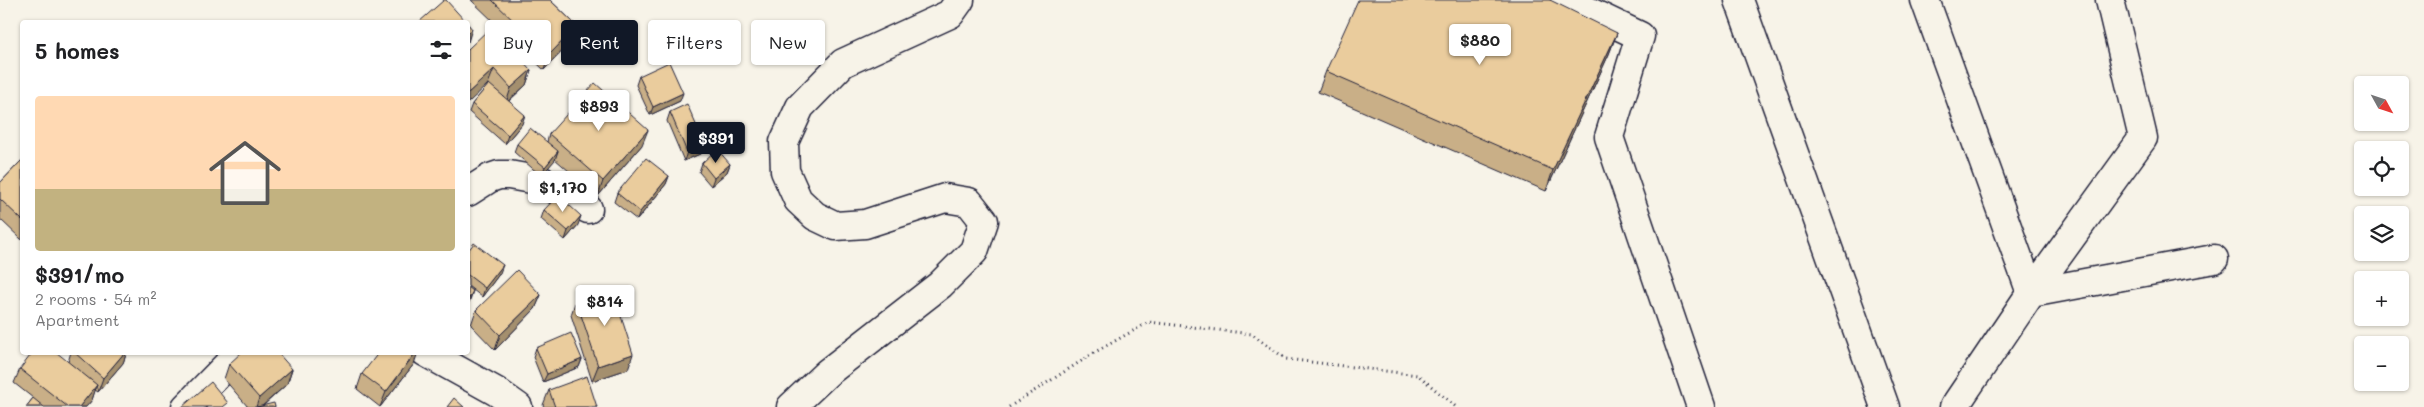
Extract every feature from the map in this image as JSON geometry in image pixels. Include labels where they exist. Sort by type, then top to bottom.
[{"type":"street","points":[[791,407],[827,373],[940,285],[974,251],[984,221],[969,202],[946,198],[865,224],[836,226],[815,216],[798,200],[785,171],[784,142],[800,107],[843,63],[950,14],[960,0]]},
{"type":"street","points":[[1565,0],[1640,36],[1609,137],[1701,407]]},
{"type":"street","points":[[1739,0],[1885,407]]},
{"type":"street","points":[[1925,0],[2031,292]]},
{"type":"street","points":[[1954,407],[2031,292],[2143,138],[2110,0]]},
{"type":"street","points":[[470,191],[490,178],[499,175],[509,175],[542,181],[588,209]]},
{"type":"street","points":[[2031,292],[2214,259]]},
{"type":"street","points":[[186,407],[237,355]]},
{"type":"street","points":[[430,355],[497,392],[518,407]]},
{"type":"path","points":[[1009,407],[1097,351],[1149,322],[1252,334],[1286,359],[1418,375],[1456,407]]},
{"type":"building","points":[[446,0],[464,20],[421,20]]},
{"type":"building","points":[[492,0],[550,0],[571,20],[561,20],[561,43],[551,53],[551,20],[513,20]]},
{"type":"building","points":[[1358,0],[1550,0],[1617,33],[1553,170],[1326,71]]},
{"type":"building","points":[[485,33],[485,65],[526,65],[531,70],[511,88],[494,69],[470,91],[470,47]]},
{"type":"building","points":[[663,65],[670,65],[683,93],[653,107],[639,76]]},
{"type":"building","points":[[595,83],[648,130],[603,181],[549,134]]},
{"type":"building","points":[[489,84],[525,115],[508,135],[472,104]]},
{"type":"building","points":[[687,104],[705,145],[687,152],[670,112]]},
{"type":"building","points":[[530,128],[558,151],[545,167],[517,144]]},
{"type":"building","points":[[717,149],[730,164],[714,178],[702,163]]},
{"type":"building","points":[[646,158],[669,176],[640,212],[617,193]]},
{"type":"building","points":[[20,162],[20,218],[0,199],[0,183]]},
{"type":"building","points":[[558,195],[581,216],[568,231],[544,210]]},
{"type":"building","points":[[474,243],[503,265],[485,288],[470,277],[470,248]]},
{"type":"building","points":[[517,270],[541,295],[500,335],[476,310]]},
{"type":"building","points":[[612,288],[633,354],[598,366],[576,300]]},
{"type":"building","points":[[571,333],[582,359],[547,374],[536,348]]},
{"type":"building","points":[[31,355],[60,355],[97,385],[79,407],[68,407],[20,369]]},
{"type":"building","points":[[77,355],[122,355],[103,378]]},
{"type":"building","points":[[239,355],[280,355],[292,369],[259,398],[229,364]]},
{"type":"building","points":[[377,355],[414,355],[386,392],[362,374]]},
{"type":"building","points":[[587,376],[597,407],[555,407],[549,390]]},
{"type":"building","points":[[211,382],[228,403],[223,407],[182,407]]},
{"type":"building","points":[[33,398],[44,407],[26,407]]},
{"type":"building","points":[[454,398],[464,407],[447,407]]},
{"type":"building","points":[[274,403],[275,407],[257,407]]}]
